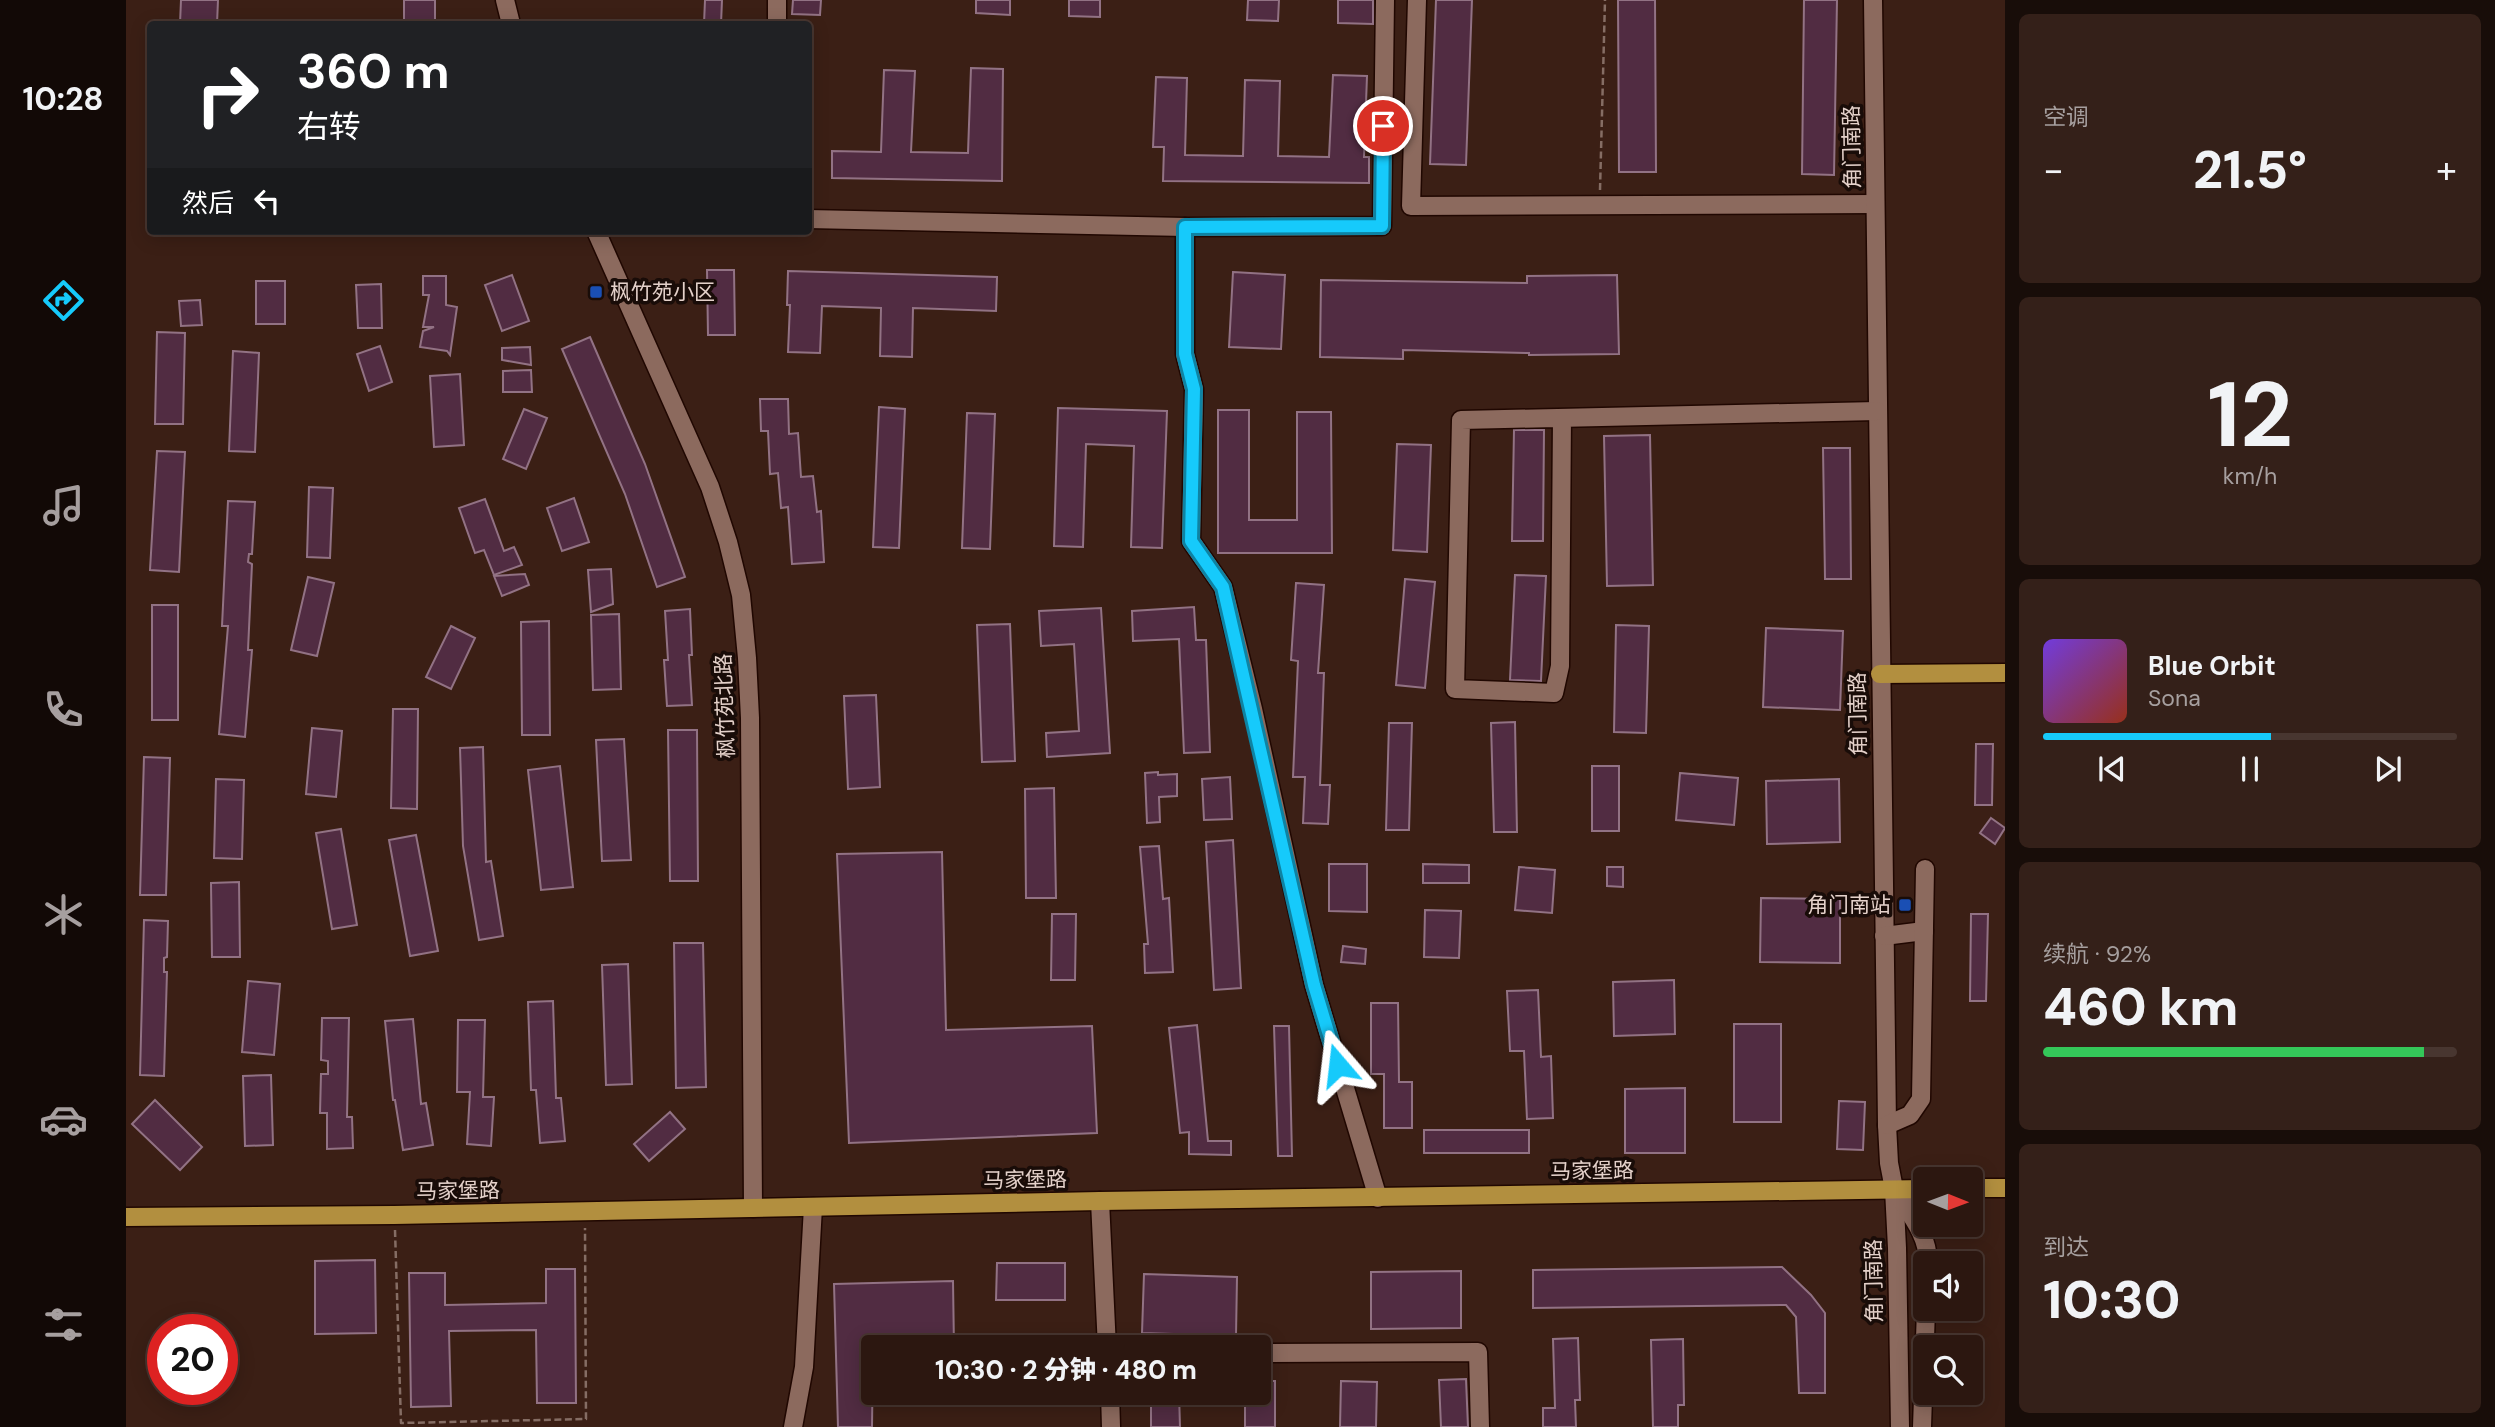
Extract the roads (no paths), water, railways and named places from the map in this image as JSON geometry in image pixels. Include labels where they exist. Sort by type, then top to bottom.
[{"type":"main road","points":[[1880,674],[2005,673]]},
{"type":"main road","points":[[1983,1188],[2005,1188]]},
{"type":"main road","name":"马家堡路","points":[[126,1216],[394,1215],[1913,1189]]},
{"type":"street","points":[[505,0],[510,21]]},
{"type":"street","points":[[777,0],[777,21]]},
{"type":"street","points":[[812,219],[1185,227],[1382,226],[1385,0]]},
{"type":"street","points":[[1417,0],[1412,206],[1875,204]]},
{"type":"street","name":"角门南路","points":[[1873,0],[1887,1125],[1889,1163],[1894,1189],[1900,1427]]},
{"type":"street","points":[[1185,227],[1185,354],[1194,389],[1191,541],[1223,587],[1314,985],[1378,1198]]},
{"type":"street","name":"枫竹苑北路","points":[[598,235],[710,487],[728,541],[741,595],[750,718],[753,1208]]},
{"type":"street","points":[[1562,418],[1560,666],[1554,693],[1455,689],[1461,420],[1877,411]]},
{"type":"street","points":[[1887,1125],[1910,1115],[1921,1099],[1925,869]]},
{"type":"street","points":[[1884,936],[1924,930]]},
{"type":"street","points":[[1894,1189],[1921,1232],[1927,1251]]},
{"type":"street","points":[[1100,1201],[1106,1335]]},
{"type":"street","points":[[793,1427],[804,1367],[813,1207]]},
{"type":"street","points":[[1922,1427],[1926,1321]]},
{"type":"street","points":[[1271,1353],[1478,1352],[1480,1427]]},
{"type":"street","points":[[1110,1405],[1111,1427]]},
{"type":"place","name":"枫竹苑小区","points":[[596,292]]},
{"type":"place","name":"角门南站","points":[[1905,905]]}]
